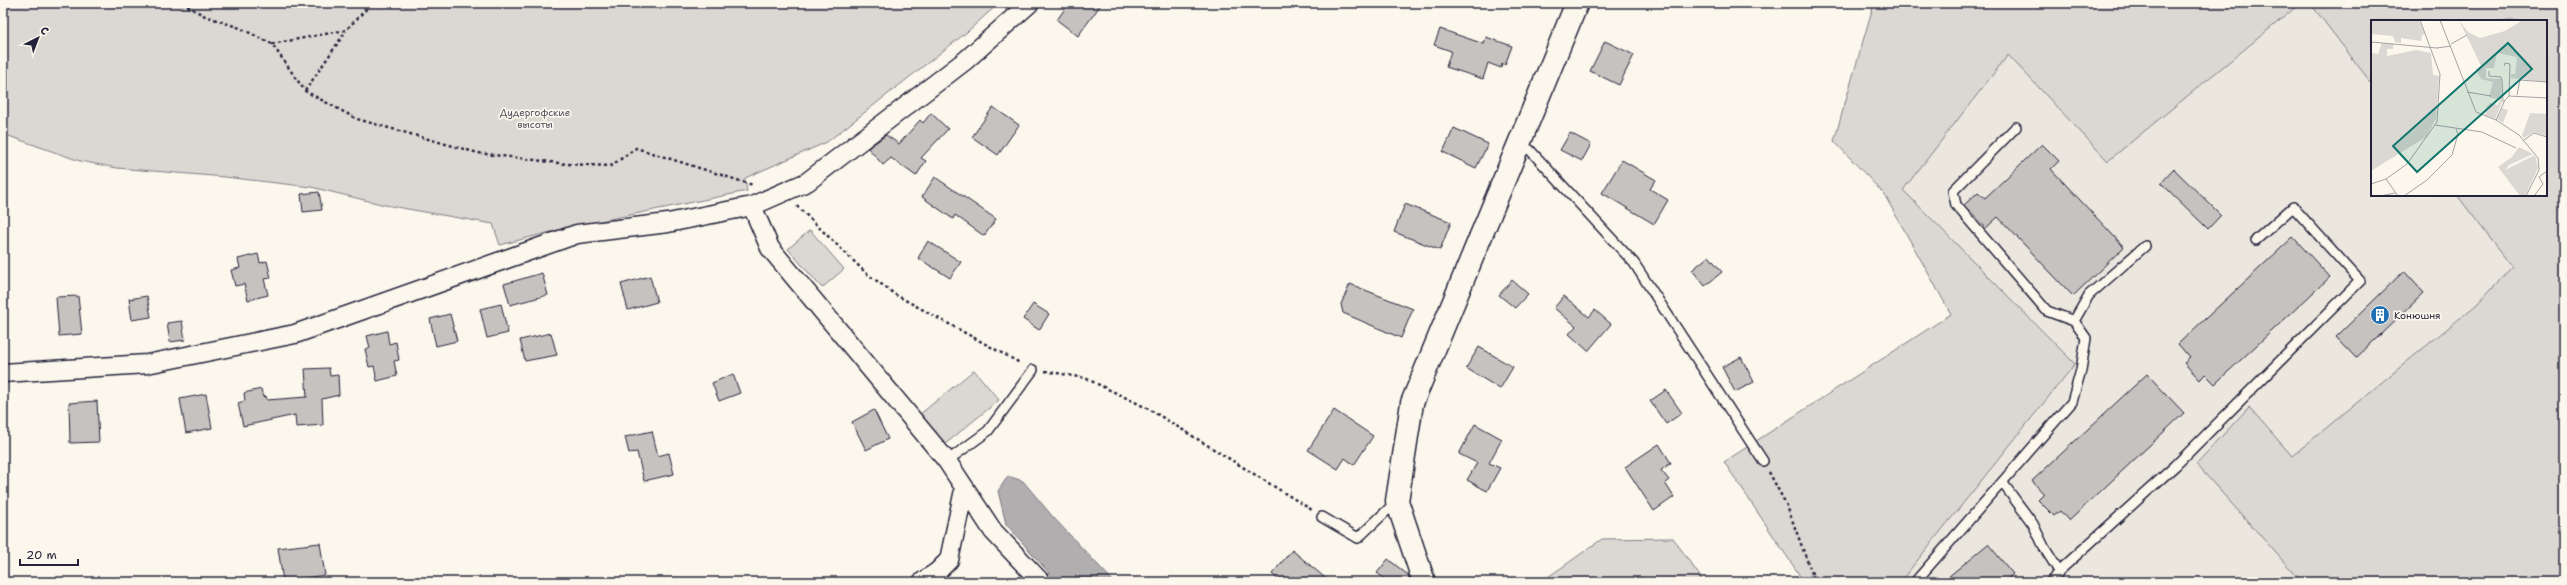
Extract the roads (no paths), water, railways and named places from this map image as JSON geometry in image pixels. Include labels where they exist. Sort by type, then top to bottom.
[{"type":"street","points":[[3,373],[147,364],[295,334],[577,234],[668,223],[752,206],[781,195],[807,182],[880,128],[966,60],[1030,3]]},
{"type":"street","points":[[1424,582],[1396,501],[1412,403],[1577,3]]},
{"type":"street","points":[[752,206],[770,248],[947,461],[964,490],[993,531],[1040,582]]},
{"type":"street","points":[[922,582],[937,572],[949,560],[964,490]]},
{"type":"lane","points":[[1915,582],[2072,402],[2081,370],[2086,338],[2074,321],[2047,311],[1956,205],[1953,191],[2016,127]]},
{"type":"lane","points":[[1518,145],[1530,150],[1634,263],[1763,461]]},
{"type":"lane","points":[[2051,582],[2060,570],[2175,466],[2360,281],[2293,207],[2256,240]]},
{"type":"lane","points":[[2074,321],[2089,295],[2145,246]]},
{"type":"lane","points":[[947,461],[988,431],[1033,370]]},
{"type":"lane","points":[[2002,482],[2033,524],[2045,549],[2060,570]]},
{"type":"lane","points":[[1322,517],[1358,538],[1396,501]]},
{"type":"place","name":"Конюшня","points":[[2380,315]]},
{"type":"park label","name":"Дудергофские высоты","points":[[535,118]]}]
